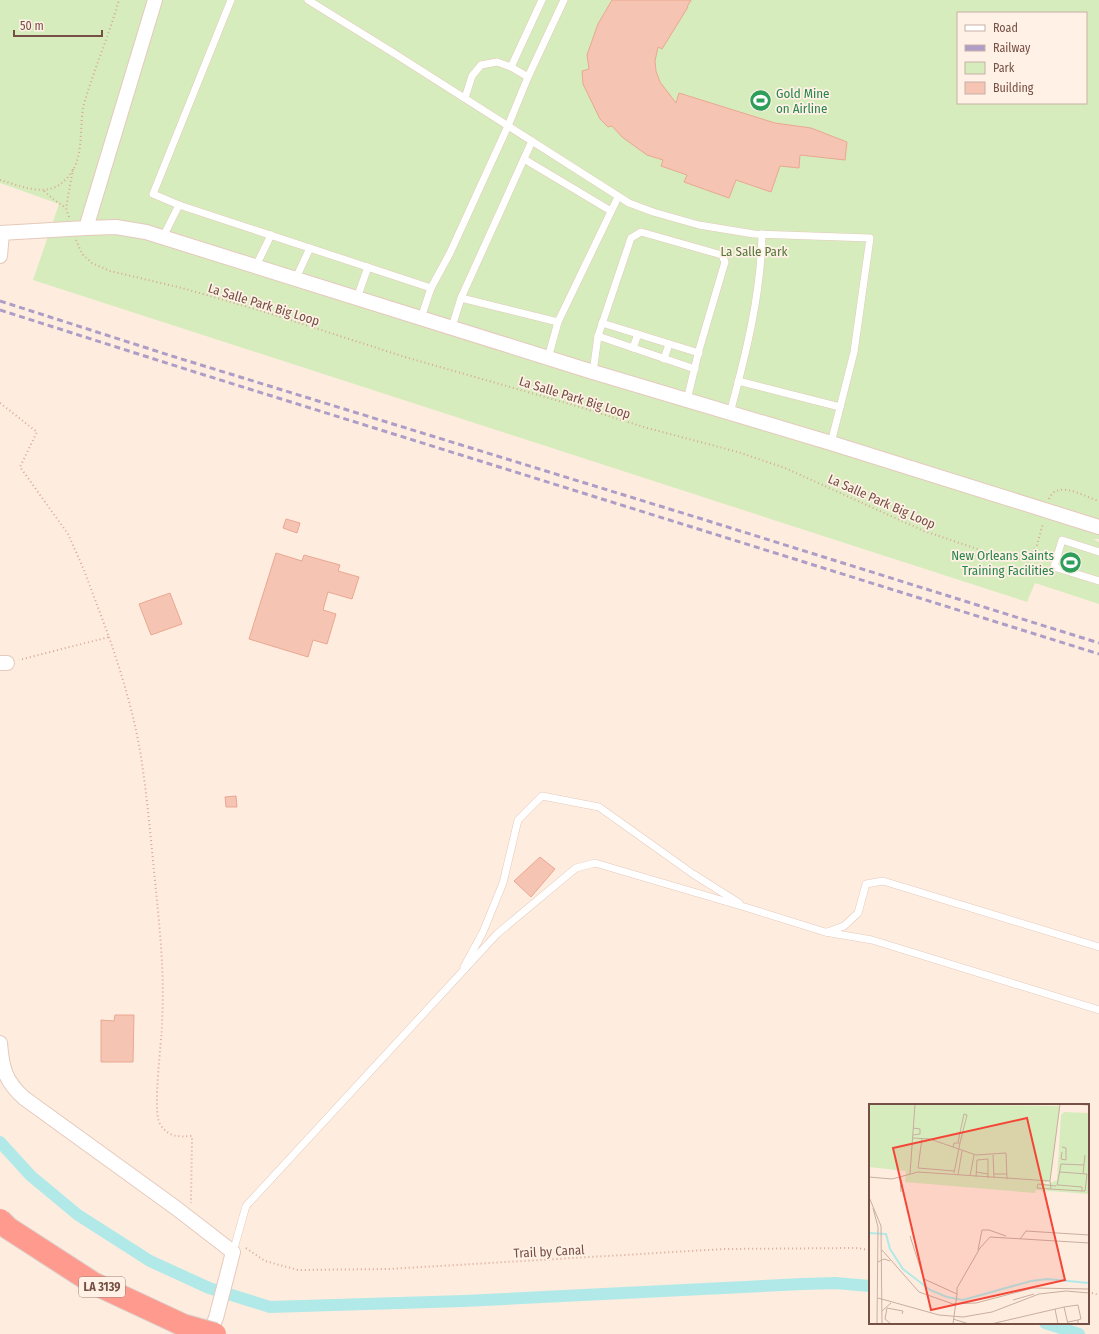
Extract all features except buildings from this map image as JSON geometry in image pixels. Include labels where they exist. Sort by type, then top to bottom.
[{"type":"highway","name":"LA 3139","points":[[0,1220],[8,1228],[93,1283],[183,1325],[215,1326]]},
{"type":"street","points":[[86,228],[155,0]]},
{"type":"street","points":[[0,256],[1,233],[116,227],[146,232],[593,372],[730,412],[1099,527]]},
{"type":"street","points":[[0,1043],[4,1072],[14,1089],[24,1098],[187,1216],[235,1247],[215,1326],[209,1334]]},
{"type":"lane","points":[[231,0],[153,194],[179,205],[432,288]]},
{"type":"lane","points":[[308,0],[465,98],[629,204],[699,225],[762,234],[870,238],[854,352],[831,443]]},
{"type":"lane","points":[[511,67],[542,0]]},
{"type":"lane","points":[[421,318],[432,288],[450,253],[564,0]]},
{"type":"lane","points":[[465,98],[472,76],[481,65],[497,62],[511,67],[528,78]]},
{"type":"lane","points":[[452,327],[461,298],[532,141]]},
{"type":"lane","points":[[524,159],[612,211]]},
{"type":"lane","points":[[548,358],[558,322],[618,197]]},
{"type":"lane","points":[[163,237],[179,205]]},
{"type":"lane","points":[[593,372],[598,336],[631,238],[641,232],[722,255],[725,262],[698,353],[686,400]]},
{"type":"lane","points":[[730,412],[758,290],[762,234]]},
{"type":"lane","points":[[256,266],[271,235]]},
{"type":"lane","points":[[296,278],[310,248]]},
{"type":"lane","points":[[357,298],[368,267]]},
{"type":"lane","points":[[461,298],[558,322]]},
{"type":"lane","points":[[602,323],[698,353]]},
{"type":"lane","points":[[633,348],[638,334]]},
{"type":"lane","points":[[598,336],[695,369]]},
{"type":"lane","points":[[664,359],[669,344]]},
{"type":"lane","points":[[738,381],[840,407]]},
{"type":"lane","points":[[1099,552],[1062,540],[1054,567],[1099,581]]},
{"type":"lane","points":[[458,976],[483,932],[504,883],[518,820],[542,796],[599,807],[693,874],[748,908]]},
{"type":"lane","points":[[235,1247],[246,1206],[497,934],[576,868],[595,863],[825,932],[872,940],[1099,1010]]},
{"type":"lane","points":[[825,932],[844,926],[858,913],[866,884],[883,880],[1099,947]]},
{"type":"path","name":"La Salle Park Big Loop","points":[[119,0],[84,106],[78,152],[73,169],[66,208],[72,229],[82,254],[92,264],[110,271],[182,288],[262,311],[405,357],[647,428],[738,452],[785,468],[924,531],[1014,560],[1029,557],[1037,545],[1050,496],[1053,492],[1059,489],[1067,490],[1099,501]]},
{"type":"path","points":[[0,180],[30,188],[47,190],[58,186],[68,177],[73,169]]},
{"type":"path","points":[[43,190],[66,208]]},
{"type":"path","points":[[0,404],[37,432],[20,467],[68,534],[84,570],[122,674],[139,745],[161,940],[163,1021],[156,1108],[160,1124],[170,1135],[181,1137],[192,1136],[192,1199],[187,1216]]},
{"type":"path","points":[[3,663],[108,637]]},
{"type":"path","name":"Trail by Canal","points":[[235,1247],[265,1261],[298,1270],[389,1269],[724,1249],[856,1248],[869,1250]]},
{"type":"path","points":[[1089,1292],[1099,1295]]},
{"type":"green space","name":"La Salle Park","points":[[0,0],[1099,0],[1099,539],[1093,539],[1099,542],[1099,604],[1035,583],[1027,602],[33,280],[59,204],[0,183]]},
{"type":"waterway","points":[[0,1142],[31,1176],[78,1215],[150,1261],[209,1288],[270,1307],[464,1301],[802,1284],[835,1283],[869,1286]]},
{"type":"waterway","points":[[1048,1324],[1079,1334]]},
{"type":"railway","points":[[0,301],[175,357],[1099,643]]},
{"type":"railway","points":[[0,310],[1099,654]]},
{"type":"place","name":"Gold Mine on Airline","points":[[760,100]]},
{"type":"place","name":"New Orleans Saints Training Facilities","points":[[1070,562]]}]
